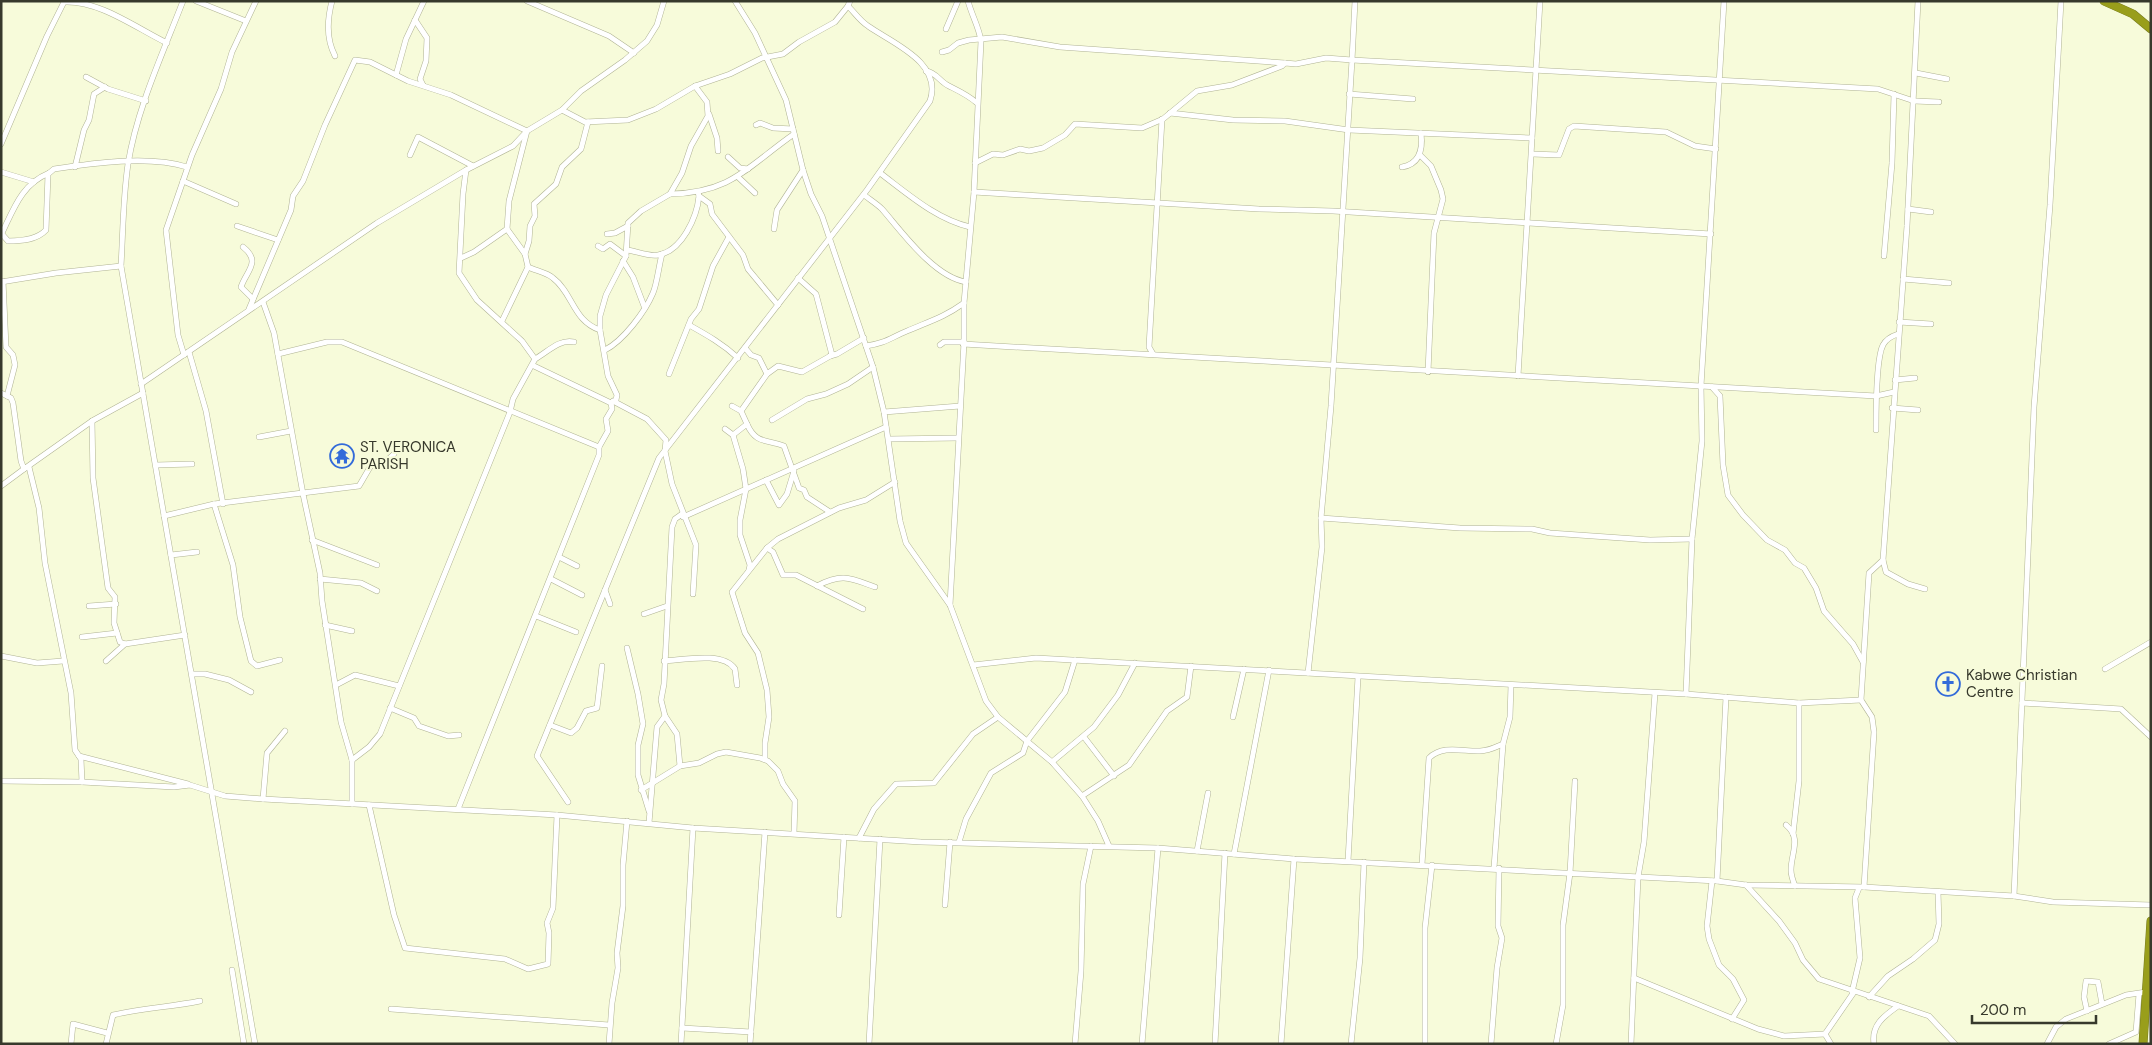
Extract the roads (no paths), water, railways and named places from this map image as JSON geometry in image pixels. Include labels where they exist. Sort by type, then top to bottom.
[{"type":"highway","points":[[2104,1],[2134,14],[2151,29]]},
{"type":"highway","points":[[2143,1044],[2151,921]]},
{"type":"street","points":[[184,1],[146,100],[129,162],[125,190],[121,266],[255,1044]]},
{"type":"street","points":[[196,1],[246,21]]},
{"type":"street","points":[[184,355],[178,335],[166,230],[188,167],[246,21],[256,1]]},
{"type":"street","points":[[332,1],[328,22],[329,38],[335,56]]},
{"type":"street","points":[[396,76],[404,43],[424,1]]},
{"type":"street","points":[[527,1],[609,36],[634,53]]},
{"type":"street","points":[[141,384],[377,223],[473,166],[513,146],[527,131],[562,110],[581,91],[634,53],[653,33],[664,1]]},
{"type":"street","points":[[735,1],[755,33],[786,100],[803,170],[830,238],[864,338],[884,412],[906,543],[950,605],[986,701],[998,717],[1052,762],[1082,796],[1098,821],[1109,846]]},
{"type":"street","points":[[946,29],[958,1]]},
{"type":"street","points":[[950,605],[964,343],[964,302],[974,192],[981,40],[980,28],[971,16],[968,1]]},
{"type":"street","points":[[1308,673],[1322,547],[1321,518],[1332,406],[1332,364],[1349,130],[1355,1]]},
{"type":"street","points":[[1518,376],[1540,1]]},
{"type":"street","points":[[1686,694],[1692,539],[1702,441],[1701,386],[1724,1]]},
{"type":"street","points":[[1918,1],[1908,209],[1892,408],[1883,560],[1886,572],[1908,584],[1925,589]]},
{"type":"street","points":[[2014,896],[2034,407],[2050,205],[2061,1]]},
{"type":"street","points":[[1,144],[47,36],[64,2],[73,2],[123,18],[167,43]]},
{"type":"street","points":[[562,110],[588,122],[628,120],[656,109],[695,86],[730,74],[756,60],[783,54],[799,42],[830,26],[849,4],[868,26],[907,49],[926,71],[932,86],[930,101],[864,195],[654,465],[538,758],[568,802]]},
{"type":"street","points":[[415,20],[427,38],[426,61],[420,79],[424,85]]},
{"type":"street","points":[[942,52],[949,50],[958,43],[1002,37],[1060,47],[1296,64],[1326,58],[1878,90],[1914,101],[1939,102]]},
{"type":"street","points":[[249,310],[291,210],[293,196],[303,182],[351,64],[355,60],[360,59],[396,76],[451,94],[527,131]]},
{"type":"street","points":[[975,164],[993,154],[1003,155],[1020,149],[1036,150],[1047,146],[1065,135],[1075,124],[1139,128],[1162,119],[1197,91],[1232,85],[1282,66],[1285,63]]},
{"type":"street","points":[[926,71],[933,73],[977,103]]},
{"type":"street","points":[[1916,73],[1947,79]]},
{"type":"street","points":[[86,77],[105,87],[146,100]]},
{"type":"street","points":[[695,86],[707,102],[708,114],[717,138],[718,151]]},
{"type":"street","points":[[75,167],[84,130],[89,120],[94,94],[105,87]]},
{"type":"street","points":[[1350,94],[1413,99]]},
{"type":"street","points":[[1884,256],[1892,163],[1894,94]]},
{"type":"street","points":[[1170,113],[1234,120],[1285,121],[1349,130],[1532,138]]},
{"type":"street","points":[[612,402],[617,398],[617,391],[608,376],[600,330],[603,304],[625,256],[630,220],[641,211],[670,194],[682,173],[691,146],[708,114]]},
{"type":"street","points":[[1151,352],[1155,260],[1154,233],[1158,202],[1162,119]]},
{"type":"street","points":[[525,254],[529,241],[530,226],[535,216],[534,204],[556,184],[562,167],[581,149],[588,122]]},
{"type":"street","points":[[756,125],[760,123],[773,128],[794,132]]},
{"type":"street","points":[[1532,154],[1559,155],[1569,129],[1574,126],[1666,132],[1695,146],[1716,149]]},
{"type":"street","points":[[502,321],[528,267],[525,254],[506,228],[508,201],[527,131]]},
{"type":"street","points":[[670,194],[698,194],[738,178],[794,132]]},
{"type":"street","points":[[1402,167],[1414,162],[1420,155],[1421,133]]},
{"type":"street","points":[[410,154],[418,138],[473,166]]},
{"type":"street","points":[[1420,155],[1431,166],[1443,199],[1434,233],[1428,372]]},
{"type":"street","points":[[728,156],[740,168],[748,170]]},
{"type":"street","points":[[49,173],[46,230],[38,236],[20,241],[8,241],[2,233],[17,198],[38,177],[54,169],[129,162],[167,163],[188,167]]},
{"type":"street","points":[[352,760],[369,747],[380,734],[510,412],[513,400],[534,366],[535,359],[522,340],[468,290],[459,274],[462,194],[466,170]]},
{"type":"street","points":[[774,229],[777,210],[803,170]]},
{"type":"street","points":[[1,172],[34,182]]},
{"type":"street","points":[[880,173],[931,210],[970,227]]},
{"type":"street","points":[[738,178],[755,193]]},
{"type":"street","points":[[183,180],[236,204]]},
{"type":"street","points":[[974,192],[1259,209],[1343,211],[1439,219],[1711,234]]},
{"type":"street","points":[[698,194],[710,204],[712,214],[743,255],[748,270],[778,304]]},
{"type":"street","points":[[625,256],[662,254],[678,243],[697,210],[698,194]]},
{"type":"street","points":[[864,195],[880,207],[908,241],[943,272],[956,280],[966,282]]},
{"type":"street","points":[[1908,209],[1931,212]]},
{"type":"street","points":[[237,226],[278,240]]},
{"type":"street","points":[[610,244],[610,234],[628,226]]},
{"type":"street","points":[[461,258],[474,252],[506,228]]},
{"type":"street","points":[[669,374],[689,325],[699,309],[713,266],[729,237]]},
{"type":"street","points":[[610,244],[625,256],[644,306]]},
{"type":"street","points":[[598,246],[603,248],[610,244]]},
{"type":"street","points":[[243,248],[250,252],[253,259],[242,286],[253,299]]},
{"type":"street","points":[[605,350],[622,337],[637,320],[653,294],[662,254]]},
{"type":"street","points":[[82,782],[79,756],[75,750],[71,693],[63,662],[45,563],[40,508],[27,468],[21,461],[13,403],[4,394],[15,365],[14,355],[6,347],[2,282],[56,273],[121,266]]},
{"type":"street","points":[[528,267],[552,277],[562,288],[581,319],[600,330]]},
{"type":"street","points":[[798,278],[816,294],[832,353],[830,356]]},
{"type":"street","points":[[1903,279],[1949,283]]},
{"type":"street","points":[[263,302],[272,324],[302,494],[320,579],[325,625],[341,722],[352,760],[352,804]]},
{"type":"street","points":[[866,346],[885,343],[905,332],[940,319],[964,302]]},
{"type":"street","points":[[1899,322],[1930,324]]},
{"type":"street","points":[[689,325],[716,340],[738,358]]},
{"type":"street","points":[[1876,430],[1876,396],[1882,346],[1889,338],[1898,334]]},
{"type":"street","points":[[742,411],[767,374],[778,366],[802,372],[864,338]]},
{"type":"street","points":[[535,359],[550,347],[566,341],[574,342]]},
{"type":"street","points":[[278,354],[326,342],[342,342],[599,447]]},
{"type":"street","points":[[940,345],[944,342],[1145,354],[1151,352],[1428,372],[1876,396],[1894,392]]},
{"type":"street","points":[[745,348],[751,355],[759,358],[767,374]]},
{"type":"street","points":[[189,352],[206,411],[222,504]]},
{"type":"street","points":[[534,366],[649,420],[666,440],[664,451],[682,515],[696,545],[693,594]]},
{"type":"street","points":[[772,420],[807,399],[826,394],[848,384],[873,367]]},
{"type":"street","points":[[1895,380],[1915,378]]},
{"type":"street","points":[[1712,387],[1720,396],[1723,465],[1728,495],[1743,515],[1767,540],[1785,550],[1795,563],[1804,568],[1816,588],[1824,611],[1853,644],[1863,662]]},
{"type":"street","points":[[1,486],[92,421],[143,393]]},
{"type":"street","points":[[501,408],[513,400]]},
{"type":"street","points":[[458,809],[599,455],[599,447],[608,431],[606,419],[612,409],[612,402]]},
{"type":"street","points":[[732,406],[742,411],[750,432],[764,442],[777,443],[784,446],[794,469],[799,488],[804,490],[807,497],[830,512]]},
{"type":"street","points":[[884,412],[960,406]]},
{"type":"street","points":[[1892,408],[1918,410]]},
{"type":"street","points":[[92,421],[93,478],[108,588],[115,597],[114,623],[117,633],[120,642],[125,644]]},
{"type":"street","points":[[733,435],[747,424]]},
{"type":"street","points":[[680,766],[677,734],[664,716],[661,700],[664,684],[672,527],[675,519],[886,428]]},
{"type":"street","points":[[725,429],[733,435],[746,489],[740,520],[740,535],[750,566],[748,573]]},
{"type":"street","points":[[259,437],[291,431]]},
{"type":"street","points":[[888,439],[958,438]]},
{"type":"street","points":[[164,516],[214,504],[359,486],[373,462],[383,464],[394,454]]},
{"type":"street","points":[[156,465],[192,464]]},
{"type":"street","points":[[766,480],[779,505],[787,494],[794,469]]},
{"type":"street","points":[[764,759],[769,717],[767,690],[758,653],[742,626],[732,592],[767,548],[778,539],[830,512],[866,500],[895,482]]},
{"type":"street","points":[[214,504],[233,566],[244,640],[251,661],[258,666],[280,660]]},
{"type":"street","points":[[1321,518],[1460,528],[1532,529],[1550,533],[1650,540],[1692,539]]},
{"type":"street","points":[[312,540],[377,565]]},
{"type":"street","points":[[767,548],[773,552],[784,575],[796,575],[863,609]]},
{"type":"street","points":[[171,555],[196,552]]},
{"type":"street","points":[[559,557],[577,566]]},
{"type":"street","points":[[1825,1034],[1853,992],[1860,958],[1855,898],[1861,888],[1874,732],[1872,717],[1862,700],[1863,662],[1869,573],[1883,560]]},
{"type":"street","points":[[817,586],[827,580],[843,577],[875,587]]},
{"type":"street","points":[[320,579],[361,583],[377,590]]},
{"type":"street","points":[[551,579],[582,595]]},
{"type":"street","points":[[605,589],[610,604]]},
{"type":"street","points":[[89,606],[116,604]]},
{"type":"street","points":[[644,614],[667,606]]},
{"type":"street","points":[[536,616],[576,632]]},
{"type":"street","points":[[325,625],[352,631]]},
{"type":"street","points":[[82,638],[117,633]]},
{"type":"street","points":[[106,661],[125,644],[185,635]]},
{"type":"street","points":[[2105,669],[2151,642]]},
{"type":"street","points":[[627,648],[643,724],[638,757],[638,775],[650,814]]},
{"type":"street","points":[[1,656],[37,663],[63,662]]},
{"type":"street","points":[[664,661],[708,657],[724,660],[735,669],[737,685]]},
{"type":"street","points":[[974,665],[1026,658],[1686,694],[1799,703],[1862,700]]},
{"type":"street","points":[[960,842],[966,819],[991,773],[1008,761],[1018,757],[1027,748],[1027,741],[1065,692],[1075,660]]},
{"type":"street","points":[[1052,762],[1094,727],[1118,695],[1136,664]]},
{"type":"street","points":[[550,725],[571,733],[577,728],[586,710],[597,708],[602,666]]},
{"type":"street","points":[[1082,796],[1102,780],[1114,776],[1133,760],[1167,711],[1188,696],[1191,666]]},
{"type":"street","points":[[1234,717],[1244,669]]},
{"type":"street","points":[[1234,854],[1269,670]]},
{"type":"street","points":[[192,674],[205,674],[229,680],[251,692]]},
{"type":"street","points":[[336,685],[355,675],[399,686]]},
{"type":"street","points":[[1348,860],[1358,677]]},
{"type":"street","points":[[1491,1044],[1497,968],[1502,938],[1498,926],[1496,868],[1503,744],[1510,717],[1511,685]]},
{"type":"street","points":[[1631,1044],[1638,877],[1644,842],[1655,693]]},
{"type":"street","points":[[1726,697],[1715,881],[1707,926],[1709,938],[1719,965],[1733,978],[1744,1000],[1732,1019]]},
{"type":"street","points":[[1793,834],[1799,781],[1799,703]]},
{"type":"street","points":[[2022,703],[2121,709],[2151,737]]},
{"type":"street","points":[[390,708],[414,718],[419,726],[448,736],[459,735]]},
{"type":"street","points":[[649,823],[657,727],[664,716]]},
{"type":"street","points":[[859,838],[874,809],[896,784],[934,783],[973,734],[998,717]]},
{"type":"street","points":[[263,799],[267,753],[285,731]]},
{"type":"street","points":[[1084,737],[1114,776]]},
{"type":"street","points":[[1422,864],[1429,758],[1440,752],[1458,749],[1479,751],[1503,744]]},
{"type":"street","points":[[642,790],[680,766],[699,763],[717,754],[726,752],[764,759],[778,771],[783,784],[795,801],[794,833]]},
{"type":"street","points":[[79,756],[210,790],[225,796],[263,799],[627,820],[693,828],[859,838],[1158,848],[1294,859],[1348,860],[1746,884],[2014,896],[2053,902],[2151,905]]},
{"type":"street","points":[[1,781],[82,782],[174,788],[190,785]]},
{"type":"street","points":[[1556,1044],[1563,1005],[1563,925],[1570,873],[1575,781]]},
{"type":"street","points":[[1197,851],[1208,793]]},
{"type":"street","points":[[369,805],[394,915],[404,948],[505,959],[531,969],[548,964],[549,933],[547,923],[552,908],[557,816]]},
{"type":"street","points":[[609,1044],[609,1025],[618,968],[616,953],[623,906],[622,865],[627,820]]},
{"type":"street","points":[[1786,824],[1793,830],[1796,848],[1791,868],[1795,886]]},
{"type":"street","points":[[681,1044],[693,828]]},
{"type":"street","points":[[750,1044],[765,832]]},
{"type":"street","points":[[839,915],[844,837]]},
{"type":"street","points":[[869,1044],[880,839]]},
{"type":"street","points":[[945,905],[950,842]]},
{"type":"street","points":[[1075,1044],[1081,971],[1083,884],[1091,846]]},
{"type":"street","points":[[1142,1044],[1158,848]]},
{"type":"street","points":[[1215,1044],[1225,853]]},
{"type":"street","points":[[1281,1044],[1294,859]]},
{"type":"street","points":[[1351,1044],[1360,958],[1364,862]]},
{"type":"street","points":[[1425,1044],[1424,928],[1432,865]]},
{"type":"street","points":[[1746,884],[1779,921],[1795,943],[1803,960],[1819,979],[1932,1018],[1955,1044]]},
{"type":"street","points":[[1869,997],[1888,976],[1914,959],[1935,940],[1939,924],[1938,892]]},
{"type":"street","points":[[232,970],[244,1044]]},
{"type":"street","points":[[1634,978],[1732,1019],[1784,1036],[1825,1034]]},
{"type":"street","points":[[2087,1011],[2084,997],[2086,981],[2098,982],[2102,1004]]},
{"type":"street","points":[[2047,1044],[2056,1027],[2066,1019],[2134,992],[2146,990]]},
{"type":"street","points":[[106,1044],[107,1033],[113,1015],[139,1009],[165,1008],[200,1001]]},
{"type":"street","points":[[1874,1044],[1874,1033],[1879,1022],[1898,1006]]},
{"type":"street","points":[[391,1009],[609,1025]]},
{"type":"street","points":[[70,1044],[73,1024],[107,1033]]},
{"type":"street","points":[[2109,1044],[2133,1034],[2144,1026]]},
{"type":"street","points":[[682,1028],[751,1032]]},
{"type":"street","points":[[1825,1034],[1831,1044]]},
{"type":"street","points":[[2050,1038],[2054,1044]]},
{"type":"place","name":"ST. VERONICA PARISH","points":[[342,456]]},
{"type":"place","name":"Kabwe Christian Centre","points":[[1948,684]]}]
